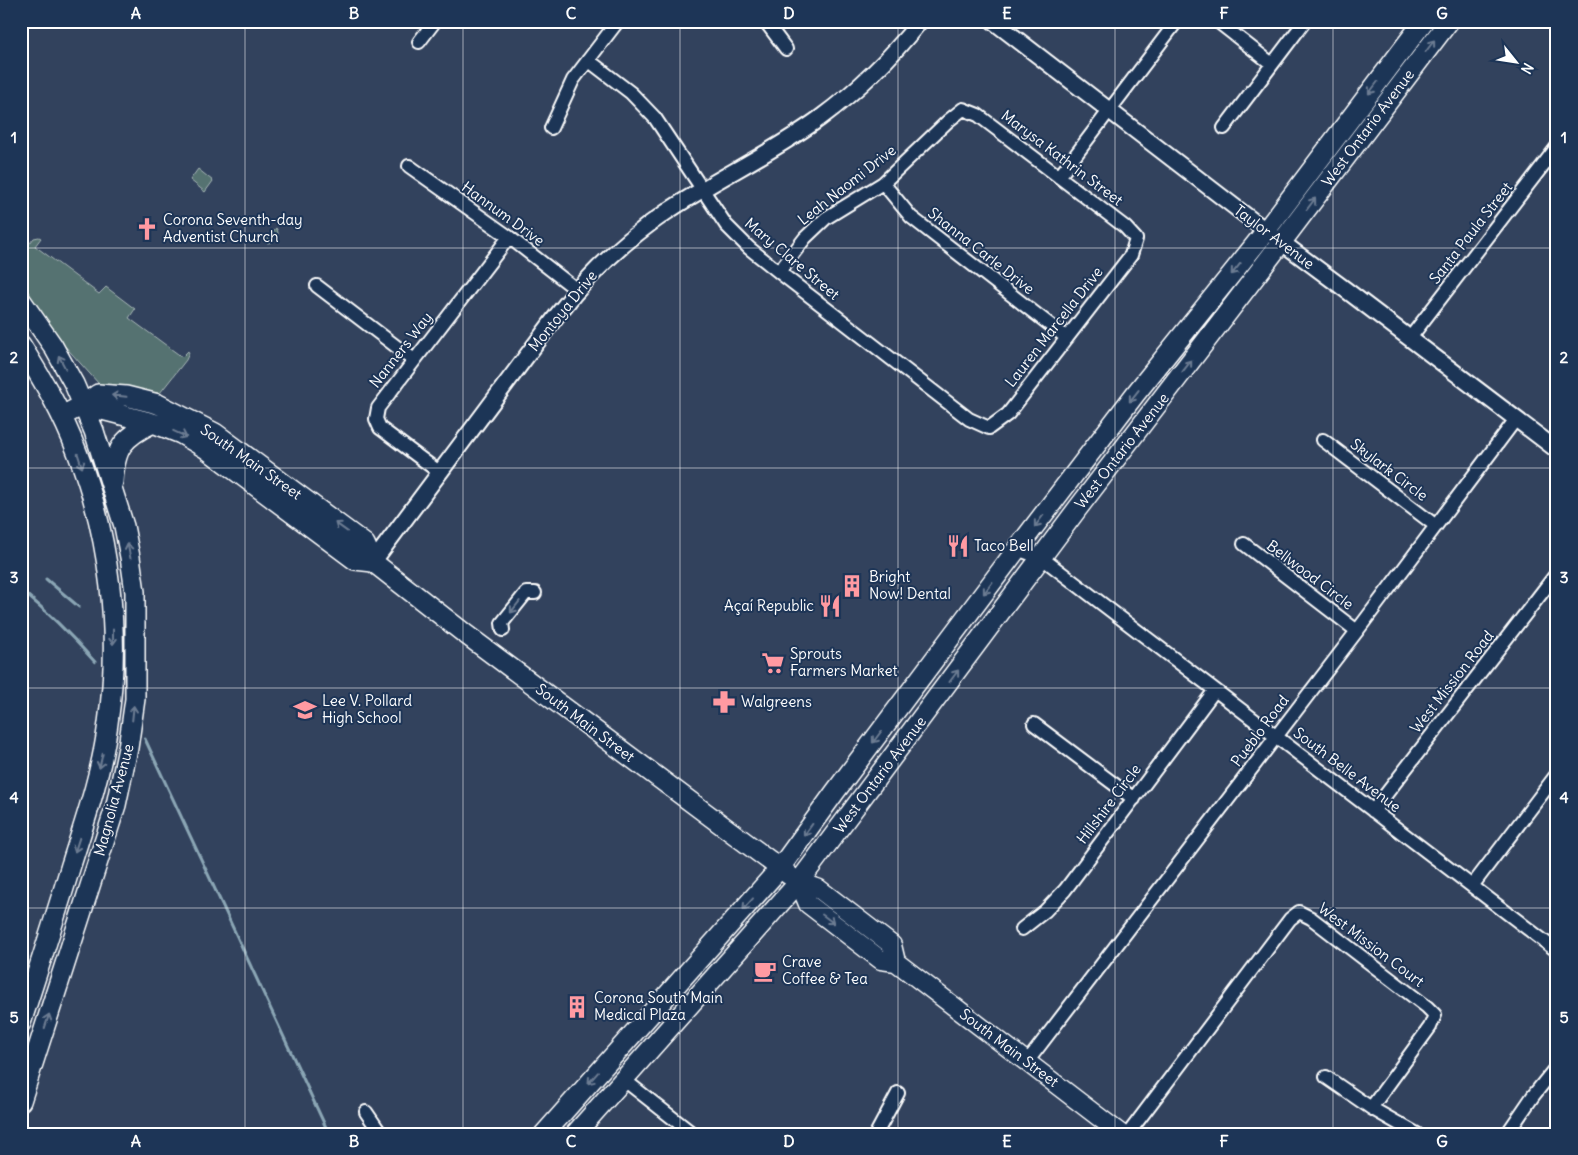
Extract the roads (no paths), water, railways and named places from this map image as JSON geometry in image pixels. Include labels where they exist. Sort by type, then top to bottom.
[{"type":"main road","name":"West Ontario Avenue","points":[[691,969],[780,868],[1017,549],[1136,393],[1266,231],[1424,21]]},
{"type":"main road","name":"West Ontario Avenue","points":[[576,1134],[799,882],[1078,508],[1282,243],[1449,21]]},
{"type":"main road","points":[[21,300],[53,346],[74,384],[83,406]]},
{"type":"main road","points":[[21,345],[62,416]]},
{"type":"main road","name":"South Main Street","points":[[62,416],[83,406],[98,394],[126,396],[158,404],[215,433],[365,544],[373,562],[482,647],[799,882],[819,890],[892,945],[896,962],[1121,1134]]},
{"type":"main road","name":"South Main Street","points":[[83,406],[153,423],[181,434],[205,448],[354,560],[373,562]]},
{"type":"main road","name":"Magnolia Avenue","points":[[21,1101],[27,1066],[116,806],[132,725],[136,683],[134,592],[130,557],[124,526],[113,488],[100,447],[83,406]]},
{"type":"main road","name":"Magnolia Avenue","points":[[21,1023],[92,799],[108,722],[112,681],[112,624],[106,563],[95,506],[78,452],[62,416]]},
{"type":"main road","points":[[113,488],[117,454],[123,443],[135,431],[153,423]]},
{"type":"main road","points":[[623,1080],[617,1072],[621,1062],[670,1006],[691,969]]},
{"type":"main road","points":[[544,1134],[691,969]]},
{"type":"street","points":[[419,42],[435,21]]},
{"type":"street","points":[[551,128],[573,80],[618,21]]},
{"type":"street","points":[[764,21],[786,50]]},
{"type":"street","name":"Montoya Drive","points":[[373,562],[577,290],[607,260],[632,237],[665,213],[819,119],[860,87],[900,47],[920,21]]},
{"type":"street","name":"Taylor Avenue","points":[[993,21],[1266,231],[1557,450]]},
{"type":"street","points":[[1059,177],[1177,21]]},
{"type":"street","points":[[1217,21],[1272,64]]},
{"type":"street","points":[[1224,128],[1305,21]]},
{"type":"street","name":"Mary Clare Street","points":[[588,60],[631,93],[655,118],[726,225],[749,248],[969,418],[989,428]]},
{"type":"street","name":"Marysa Kathrin Street","points":[[963,109],[978,115],[1125,228],[1136,239]]},
{"type":"street","name":"Leah Naomi Drive","points":[[779,272],[805,238],[826,218],[883,182],[963,109]]},
{"type":"street","name":"Santa Paula Street","points":[[1410,338],[1557,147]]},
{"type":"street","name":"Hannum Drive","points":[[409,166],[509,237],[577,290]]},
{"type":"street","name":"Shanna Carle Drive","points":[[883,182],[911,217],[1067,338]]},
{"type":"street","name":"Nanners Way","points":[[439,472],[380,428],[376,419],[378,408],[509,237]]},
{"type":"street","name":"Lauren Marcella Drive","points":[[989,428],[1008,414],[1131,255],[1136,239]]},
{"type":"street","points":[[317,286],[414,360]]},
{"type":"street","name":"Pueblo Road","points":[[1027,1062],[1357,631],[1516,419]]},
{"type":"street","name":"Skylark Circle","points":[[1323,440],[1436,526]]},
{"type":"street","name":"Bellwood Circle","points":[[1244,544],[1357,631]]},
{"type":"street","name":"South Belle Avenue","points":[[1017,549],[1042,558],[1557,951]]},
{"type":"street","name":"West Mission Road","points":[[1374,811],[1557,573]]},
{"type":"street","points":[[503,630],[502,624],[526,593],[535,593]]},
{"type":"street","name":"Hillshire Circle","points":[[1022,929],[1045,911],[1065,890],[1215,690]]},
{"type":"street","points":[[1034,724],[1134,799]]},
{"type":"street","points":[[1472,886],[1557,774]]},
{"type":"street","name":"West Mission Court","points":[[1128,1134],[1290,919],[1299,912],[1311,918],[1435,1015],[1430,1027],[1371,1108]]},
{"type":"street","points":[[1507,1134],[1533,1096],[1557,1066]]},
{"type":"street","points":[[1326,1077],[1371,1108],[1417,1134]]},
{"type":"street","points":[[623,1080],[693,1134]]},
{"type":"street","points":[[876,1134],[898,1093]]},
{"type":"street","points":[[366,1112],[381,1134]]},
{"type":"waterway","points":[[46,579],[79,607]]},
{"type":"waterway","points":[[21,590],[60,624],[95,662]]},
{"type":"waterway","points":[[145,739],[329,1134]]},
{"type":"place","name":"Corona Seventh-day Adventist Church","points":[[147,229]]},
{"type":"place","name":"Taco Bell","points":[[958,546]]},
{"type":"place","name":"Bright Now! Dental","points":[[852,586]]},
{"type":"place","name":"Açaí Republic","points":[[830,606]]},
{"type":"place","name":"Sprouts Farmers Market","points":[[773,663]]},
{"type":"place","name":"Walgreens","points":[[724,702]]},
{"type":"place","name":"Lee V. Pollard High School","points":[[305,710]]},
{"type":"place","name":"Crave Coffee & Tea","points":[[765,971]]},
{"type":"place","name":"Corona South Main Medical Plaza","points":[[577,1007]]}]
